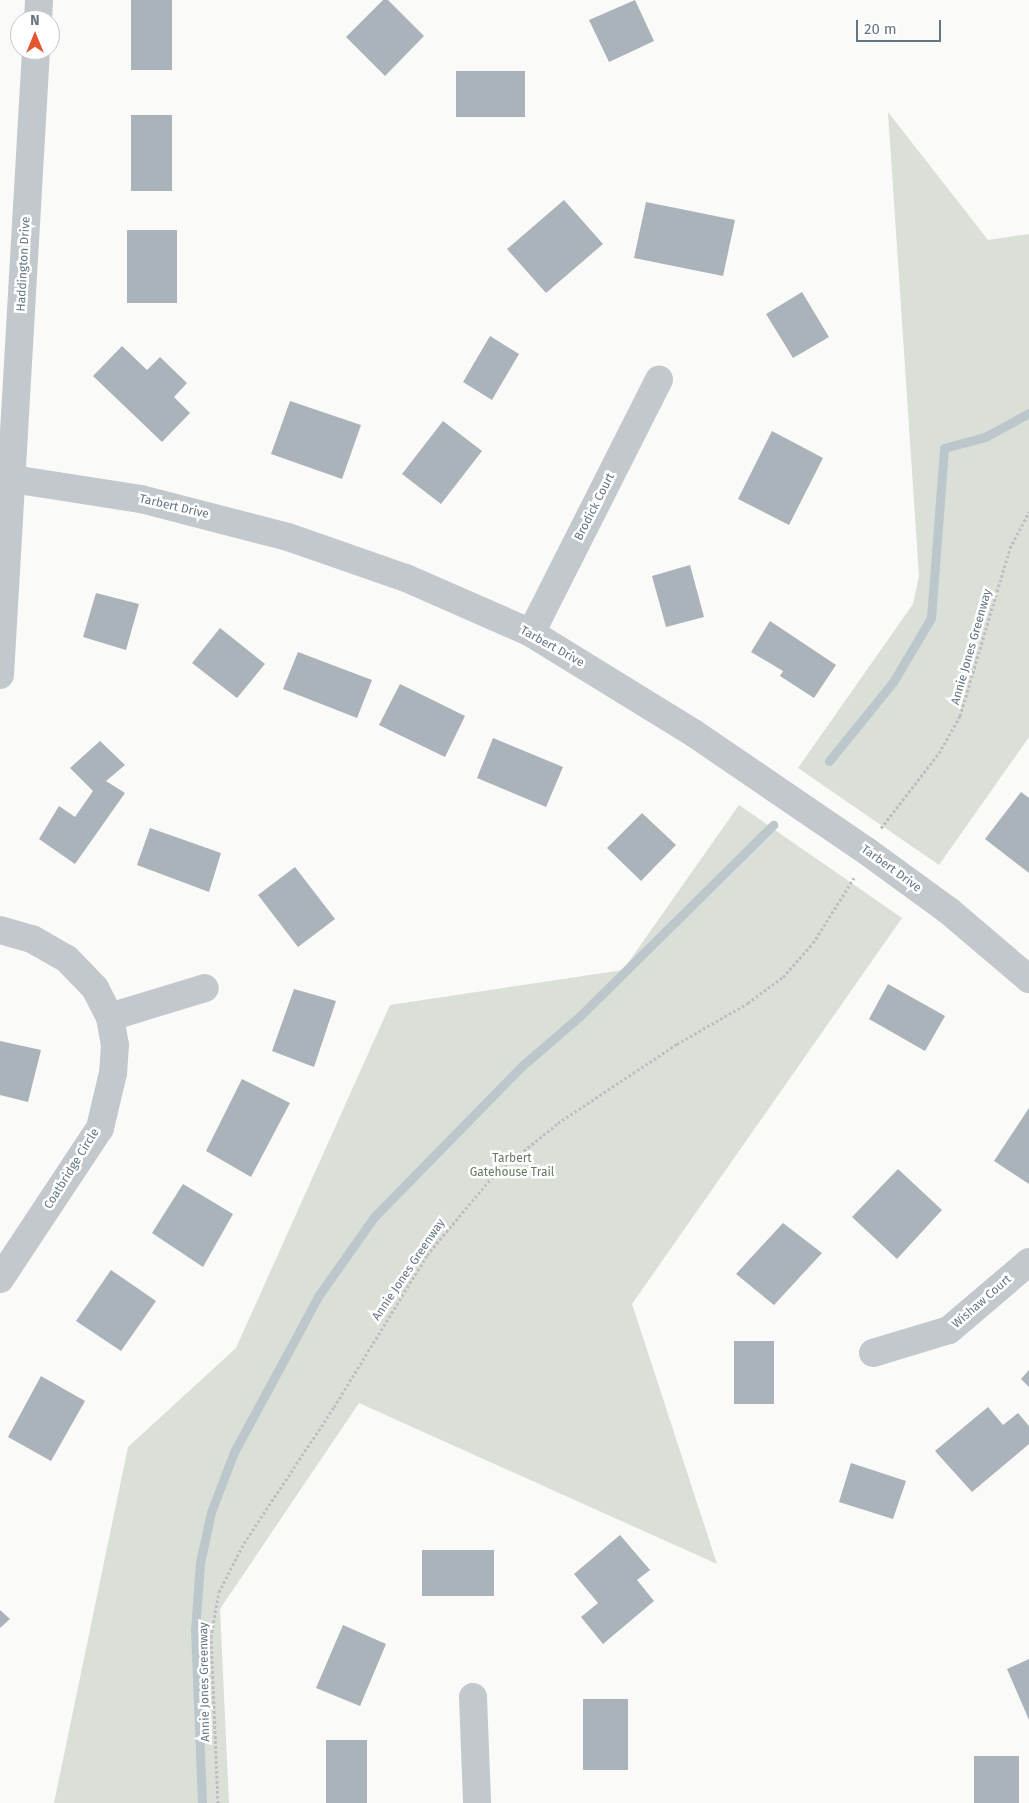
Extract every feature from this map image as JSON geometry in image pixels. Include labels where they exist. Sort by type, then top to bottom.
[{"type":"street","name":"Haddington Drive","points":[[6,477],[35,60]]},
{"type":"street","name":"Brodick Court","points":[[531,633],[659,380]]},
{"type":"street","name":"Tarbert Drive","points":[[6,477],[140,499],[288,537],[406,578],[531,633],[695,734],[868,852],[949,911],[1029,979]]},
{"type":"street","points":[[0,675],[6,477]]},
{"type":"street","name":"Coatbridge Circle","points":[[0,930],[32,939],[67,959],[95,988],[110,1017],[114,1045],[113,1073],[100,1128],[0,1279]]},
{"type":"street","points":[[110,1017],[205,988]]},
{"type":"street","name":"Wishaw Court","points":[[873,1353],[949,1330],[1029,1262]]},
{"type":"street","points":[[473,1697],[478,1803]]},
{"type":"path","name":"Annie Jones Greenway","points":[[882,827],[939,753],[960,716],[1010,548],[1029,512]]},
{"type":"path","name":"Annie Jones Greenway","points":[[218,1803],[211,1637],[219,1592],[244,1543],[334,1407],[427,1255],[493,1176],[558,1123],[677,1044],[748,1003],[783,977],[843,901],[856,873]]},
{"type":"green space","points":[[888,112],[988,240],[1029,234],[1029,737],[939,865],[798,768],[913,604],[919,576]]},
{"type":"green space","name":"Tarbert Gatehouse Trail","points":[[739,805],[902,918],[632,1304],[717,1564],[359,1403],[220,1609],[229,1803],[54,1803],[128,1447],[236,1348],[390,1005],[623,970]]},
{"type":"building","points":[[131,0],[172,0],[172,70],[131,70]]},
{"type":"building","points":[[383,0],[388,0],[424,36],[385,76],[346,37]]},
{"type":"building","points":[[635,0],[654,41],[609,62],[589,20]]},
{"type":"building","points":[[456,71],[525,71],[525,117],[456,117]]},
{"type":"building","points":[[131,115],[172,115],[172,191],[131,191]]},
{"type":"building","points":[[564,200],[603,244],[546,293],[507,249]]},
{"type":"building","points":[[646,202],[735,220],[723,276],[634,258]]},
{"type":"building","points":[[127,230],[177,230],[177,303],[127,303]]},
{"type":"building","points":[[802,292],[829,337],[793,358],[766,314]]},
{"type":"building","points":[[490,336],[519,354],[492,400],[463,382]]},
{"type":"building","points":[[122,346],[147,370],[160,357],[187,383],[174,397],[190,413],[162,442],[93,376]]},
{"type":"building","points":[[290,401],[361,425],[342,479],[271,454]]},
{"type":"building","points":[[443,421],[482,451],[441,504],[402,474]]},
{"type":"building","points":[[772,431],[823,458],[789,525],[738,499]]},
{"type":"building","points":[[690,565],[704,617],[666,627],[652,576]]},
{"type":"building","points":[[96,593],[139,604],[126,650],[83,637]]},
{"type":"building","points":[[770,621],[836,665],[814,698],[780,676],[783,671],[751,652]]},
{"type":"building","points":[[220,628],[265,664],[237,698],[192,663]]},
{"type":"building","points":[[298,652],[372,680],[357,718],[283,689]]},
{"type":"building","points":[[400,684],[465,716],[445,757],[379,725]]},
{"type":"building","points":[[493,738],[563,767],[546,807],[477,778]]},
{"type":"building","points":[[100,741],[125,765],[106,781],[125,793],[75,864],[39,839],[59,806],[75,817],[93,791],[70,768]]},
{"type":"building","points":[[1021,792],[1029,798],[1029,873],[985,839]]},
{"type":"building","points":[[642,813],[676,845],[641,881],[607,848]]},
{"type":"building","points":[[150,828],[221,853],[209,892],[137,865]]},
{"type":"building","points":[[295,867],[335,919],[298,947],[258,895]]},
{"type":"building","points":[[888,984],[945,1016],[925,1051],[869,1019]]},
{"type":"building","points":[[294,989],[336,1001],[314,1067],[272,1051]]},
{"type":"building","points":[[0,1041],[41,1050],[28,1102],[0,1095]]},
{"type":"building","points":[[242,1079],[290,1103],[251,1177],[206,1151]]},
{"type":"building","points":[[1029,1108],[1029,1184],[994,1161]]},
{"type":"building","points":[[898,1169],[942,1210],[897,1259],[852,1217]]},
{"type":"building","points":[[183,1184],[233,1214],[203,1267],[152,1233]]},
{"type":"building","points":[[783,1223],[822,1253],[774,1305],[736,1274]]},
{"type":"building","points":[[111,1270],[156,1301],[121,1351],[76,1321]]},
{"type":"building","points":[[734,1341],[774,1341],[774,1404],[734,1404]]},
{"type":"building","points":[[1029,1370],[1029,1387],[1021,1379]]},
{"type":"building","points":[[41,1376],[85,1401],[51,1461],[8,1437]]},
{"type":"building","points":[[988,1407],[1003,1425],[1018,1413],[1029,1426],[1029,1444],[972,1492],[935,1451]]},
{"type":"building","points":[[851,1463],[906,1481],[893,1519],[839,1502]]},
{"type":"building","points":[[620,1535],[650,1570],[637,1580],[654,1601],[603,1644],[581,1617],[598,1603],[574,1574]]},
{"type":"building","points":[[422,1550],[494,1550],[494,1596],[422,1596]]},
{"type":"building","points":[[0,1610],[10,1619],[0,1628]]},
{"type":"building","points":[[343,1625],[386,1644],[360,1706],[316,1688]]},
{"type":"building","points":[[1029,1659],[1029,1720],[1007,1669]]},
{"type":"building","points":[[583,1699],[628,1699],[628,1770],[583,1770]]},
{"type":"building","points":[[326,1740],[367,1740],[367,1803],[326,1803]]},
{"type":"building","points":[[974,1756],[1019,1756],[1019,1803],[974,1803]]},
{"type":"waterway","points":[[829,761],[893,682],[931,618],[944,448],[985,437],[1029,413]]},
{"type":"waterway","points":[[202,1803],[195,1630],[200,1563],[211,1512],[234,1452],[319,1295],[374,1217],[523,1065],[580,1016],[773,825]]}]
